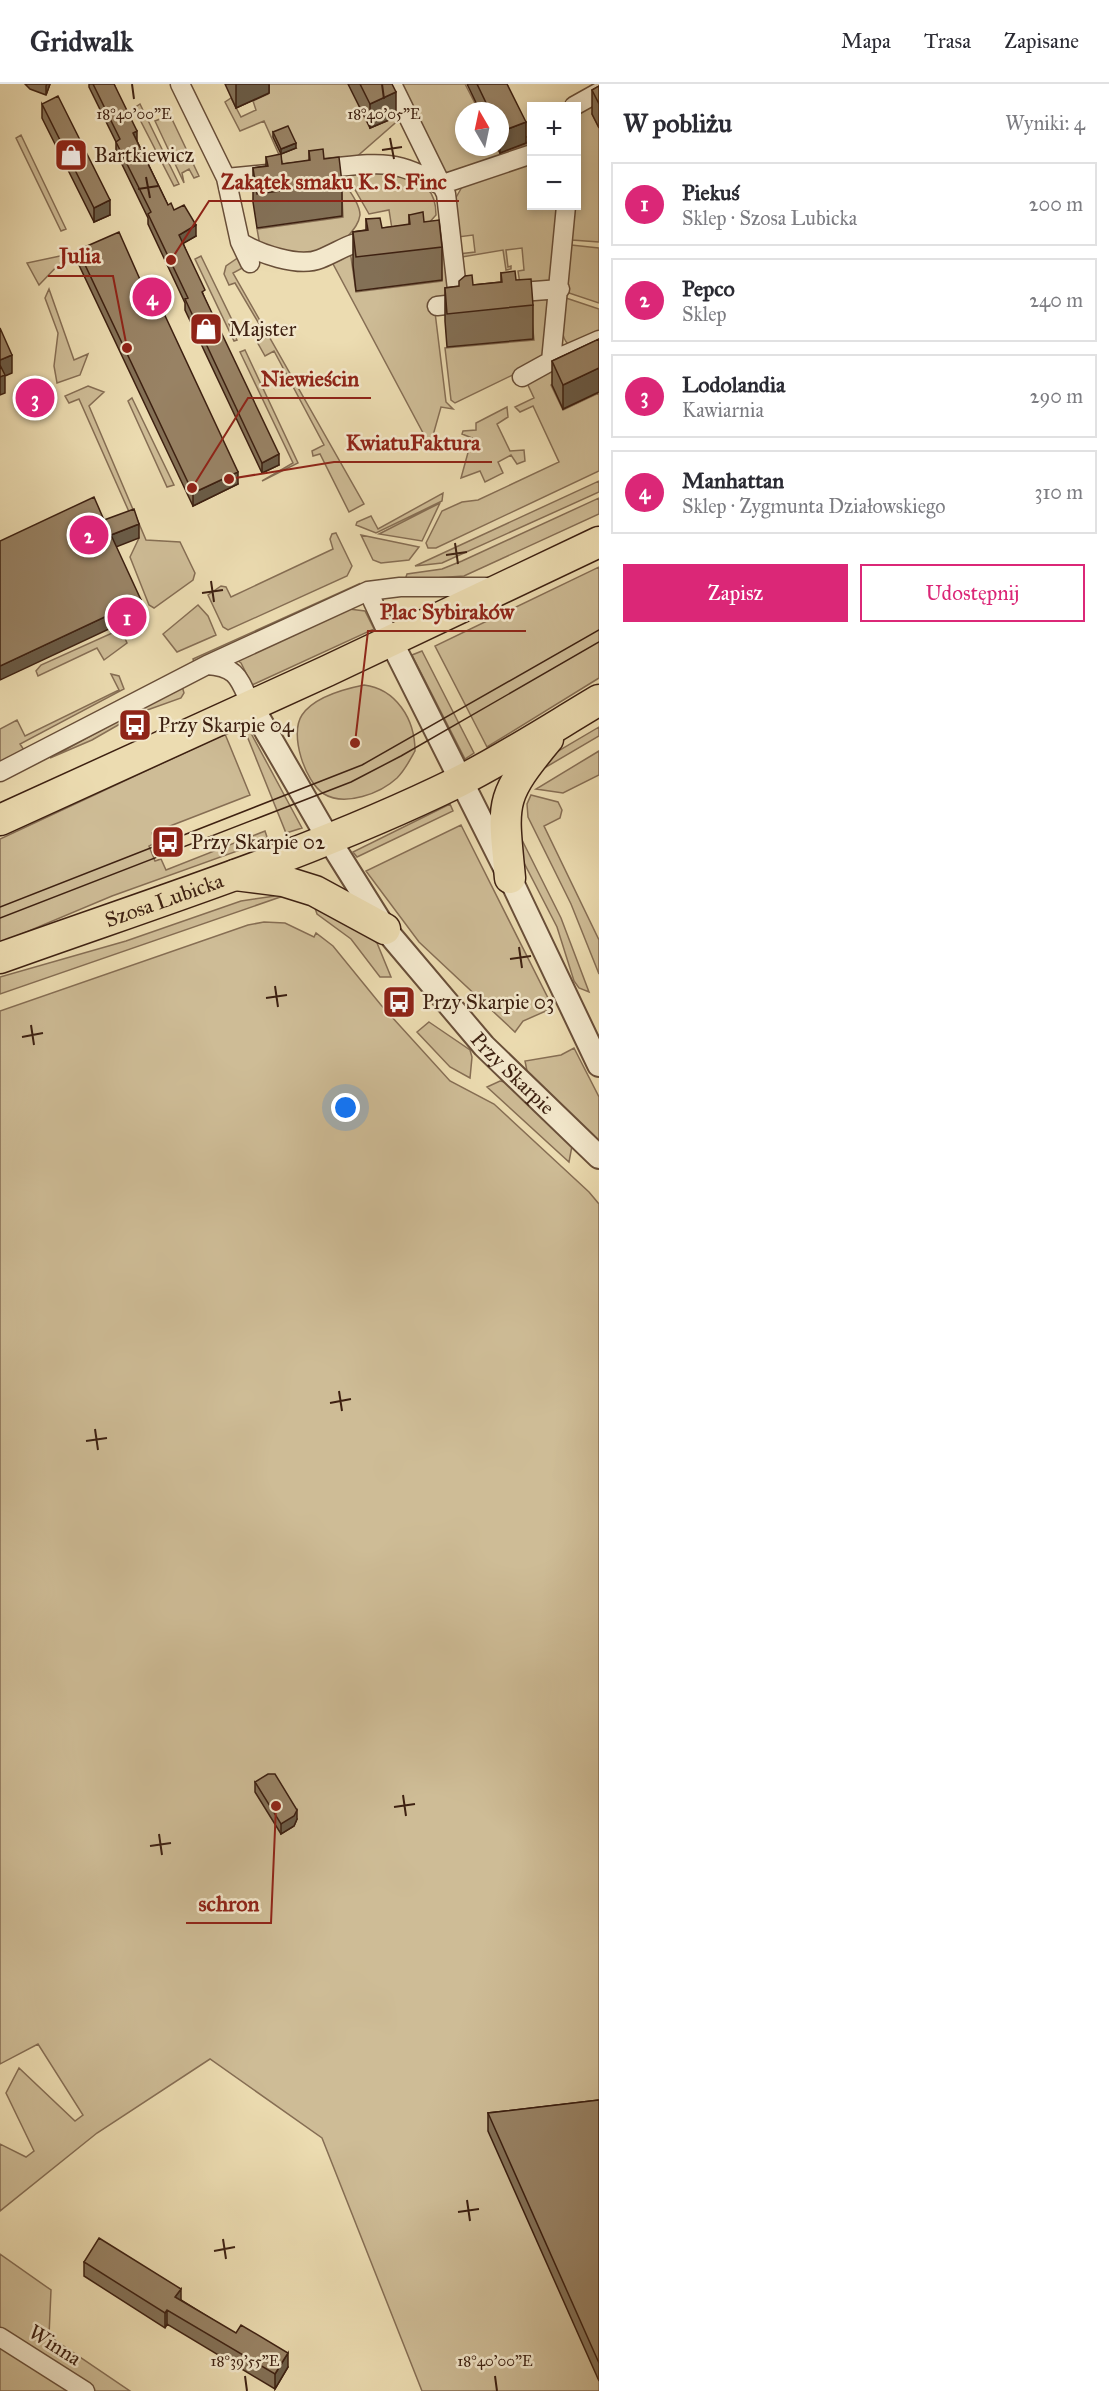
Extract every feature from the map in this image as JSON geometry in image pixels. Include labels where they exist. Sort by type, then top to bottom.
[{"type":"main road","points":[[0,820],[599,542]]},
{"type":"main road","points":[[460,781],[588,706]]},
{"type":"main road","points":[[510,878],[505,817],[508,794],[521,771],[550,738],[588,706]]},
{"type":"main road","name":"Szosa Lubicka","points":[[0,958],[232,875],[328,838],[460,781]]},
{"type":"main road","points":[[232,875],[283,881],[315,891],[385,929]]},
{"type":"street","points":[[180,84],[226,178],[240,242],[250,263]]},
{"type":"street","points":[[392,84],[446,194],[459,298],[455,304],[437,306]]},
{"type":"street","points":[[581,102],[599,92]]},
{"type":"street","points":[[226,178],[377,163],[412,169],[440,185],[527,155]]},
{"type":"street","points":[[551,361],[560,289],[566,210]]},
{"type":"street","points":[[430,234],[450,231]]},
{"type":"street","points":[[240,242],[270,256],[312,261],[354,242],[394,237]]},
{"type":"street","points":[[459,298],[560,289]]},
{"type":"street","points":[[522,377],[551,361],[599,340]]},
{"type":"street","points":[[0,772],[207,665],[368,591],[400,587],[504,587]]},
{"type":"street","points":[[368,591],[400,636],[460,781],[510,878],[599,1065]]},
{"type":"street","points":[[207,665],[224,666],[233,671],[251,705]]},
{"type":"street","name":"Przy Skarpie","points":[[251,705],[328,838],[385,929],[484,1046],[599,1157]]},
{"type":"street","name":"Winna","points":[[0,2337],[85,2391]]},
{"type":"shaded area","points":[[264,84],[350,84],[394,112],[399,110],[402,117],[354,159],[284,166],[264,121],[240,131],[225,102],[231,98],[241,117],[256,110],[253,101],[268,94]]},
{"type":"shaded area","points":[[398,84],[465,84],[474,102],[455,102],[455,156],[508,156],[453,173],[440,172]]},
{"type":"shaded area","points":[[599,97],[592,114],[599,128],[599,242],[572,240],[574,210],[581,210],[581,110]]},
{"type":"shaded area","points":[[140,104],[179,184],[174,186],[134,108]]},
{"type":"shaded area","points":[[170,115],[199,176],[194,178],[189,169],[182,173],[184,183],[155,121]]},
{"type":"shaded area","points":[[21,135],[66,229],[61,231],[16,138]]},
{"type":"shaded area","points":[[527,137],[527,150],[509,156],[509,151],[526,144],[524,138]]},
{"type":"shaded area","points":[[527,163],[527,210],[560,210],[552,280],[520,284],[518,271],[524,270],[522,248],[506,250],[508,267],[511,266],[511,269],[506,270],[503,250],[462,257],[458,254],[475,252],[473,235],[458,237],[454,201],[462,187]]},
{"type":"shaded area","points":[[394,172],[418,182],[429,190],[433,197],[436,215],[427,225],[392,229],[389,210],[369,214],[346,174]]},
{"type":"shaded area","points":[[341,178],[356,201],[360,215],[359,221],[340,244],[319,254],[307,256],[283,254],[260,246],[257,229],[343,217]]},
{"type":"shaded area","points":[[439,243],[445,249],[451,298],[434,304],[446,402],[453,409],[441,407],[430,446],[332,262],[350,250],[356,292],[442,281]]},
{"type":"shaded area","points":[[571,245],[599,248],[599,303],[566,292]]},
{"type":"shaded area","points":[[242,255],[248,265],[233,273],[364,504],[349,512],[320,454],[313,456],[312,451],[324,445],[274,351],[265,356],[256,340],[265,334],[235,283],[229,285],[224,274],[226,266]]},
{"type":"shaded area","points":[[201,256],[233,322],[229,324],[237,340],[234,341],[195,259]]},
{"type":"shaded area","points":[[63,257],[62,261],[39,285],[27,263]]},
{"type":"shaded area","points":[[49,289],[74,360],[88,354],[80,375],[57,383],[54,366],[58,333],[45,298]]},
{"type":"shaded area","points":[[549,295],[545,354],[525,369],[455,403],[451,400],[445,348],[534,340],[531,312],[516,299]]},
{"type":"shaded area","points":[[566,298],[599,309],[599,335],[569,345],[565,341],[562,330]]},
{"type":"shaded area","points":[[245,350],[298,463],[262,481],[293,463],[240,352]]},
{"type":"shaded area","points":[[558,367],[563,379],[551,385],[563,410],[599,393],[599,471],[436,548],[428,548],[426,543],[442,511],[462,502],[478,500],[559,462],[533,406],[520,412],[515,407],[534,398],[527,383]]},
{"type":"shaded area","points":[[88,386],[104,392],[89,406],[146,540],[180,542],[195,573],[193,580],[154,608],[149,605],[130,557],[139,538],[134,523],[79,399],[69,403],[65,396]]},
{"type":"shaded area","points":[[132,398],[174,485],[167,487],[128,401]]},
{"type":"shaded area","points":[[507,407],[508,417],[497,424],[510,451],[524,450],[525,461],[517,464],[511,455],[498,462],[503,473],[485,482],[480,471],[461,478],[472,438],[462,434],[463,431],[476,430],[476,423]]},
{"type":"shaded area","points":[[599,481],[599,492],[442,563],[415,566]]},
{"type":"shaded area","points":[[443,493],[442,501],[376,533],[356,525],[357,522],[371,516],[378,529]]},
{"type":"shaded area","points":[[599,498],[599,514],[464,576],[405,580],[407,574],[442,569]]},
{"type":"shaded area","points":[[440,503],[422,541],[379,534]]},
{"type":"shaded area","points":[[336,533],[352,566],[347,576],[228,630],[223,627],[208,595],[221,586],[226,587],[231,597],[333,549],[330,539],[332,534]]},
{"type":"shaded area","points":[[361,535],[419,547],[409,560],[381,563],[373,560]]},
{"type":"shaded area","points":[[599,567],[599,678],[487,747],[435,646]]},
{"type":"shaded area","points":[[359,584],[358,587],[194,663],[193,659]]},
{"type":"shaded area","points":[[198,605],[208,616],[216,635],[177,652],[163,634]]},
{"type":"shaded area","points":[[349,609],[365,611],[374,629],[252,685],[241,663],[235,659]]},
{"type":"shaded area","points":[[121,629],[127,643],[104,660],[97,648],[38,676],[36,671],[41,665]]},
{"type":"shaded area","points":[[422,651],[474,753],[465,759],[412,655]]},
{"type":"shaded area","points":[[111,674],[119,676],[124,689],[20,744],[26,753],[0,762],[0,729],[17,720],[25,736],[119,690]]},
{"type":"shaded area","points":[[364,685],[385,692],[402,708],[412,728],[415,751],[400,775],[382,789],[352,799],[333,798],[317,788],[305,769],[298,745],[298,723],[302,715],[314,703],[339,692]]},
{"type":"shaded area","points":[[182,686],[184,693],[181,698],[139,713],[92,740],[50,758]]},
{"type":"shaded area","points":[[246,724],[302,828],[286,833],[243,726]]},
{"type":"shaded area","points":[[599,727],[599,736],[529,777],[553,754]]},
{"type":"shaded area","points":[[225,734],[250,795],[152,833],[155,843],[149,846],[155,861],[161,859],[166,870],[265,831],[268,840],[112,896],[0,943],[0,839]]},
{"type":"shaded area","points":[[599,751],[599,775],[563,793],[536,789]]},
{"type":"shaded area","points":[[531,795],[558,802],[562,810],[560,818],[544,826],[599,940],[599,974],[571,904],[528,817],[527,804]]},
{"type":"shaded area","points":[[450,804],[453,811],[357,857],[353,852]]},
{"type":"shaded area","points":[[461,825],[553,1008],[523,1021],[515,1032],[419,942],[366,871]]},
{"type":"shaded area","points":[[515,826],[561,918],[589,992],[579,988],[574,981],[557,927],[520,855]]},
{"type":"shaded area","points":[[289,894],[0,994],[0,977],[126,941],[241,901]]},
{"type":"shaded area","points":[[314,905],[366,932],[377,943],[391,977],[380,977],[351,939],[317,914]]},
{"type":"shaded area","points":[[264,922],[285,923],[314,937],[316,933],[333,946],[381,1005],[450,1081],[494,1104],[599,1204],[599,2391],[422,2391],[322,2138],[210,2059],[97,2133],[0,2211],[0,2144],[26,2157],[34,2151],[6,2093],[19,2068],[75,2121],[83,2115],[38,2044],[0,2064],[0,1011],[248,925]]},
{"type":"shaded area","points":[[429,1022],[470,1050],[472,1057],[470,1078],[450,1067],[417,1032]]},
{"type":"shaded area","points":[[574,1048],[599,1097],[599,1143],[527,1071],[525,1061],[561,1055]]},
{"type":"shaded area","points":[[500,1081],[505,1082],[572,1146],[569,1162],[487,1087]]},
{"type":"shaded area","points":[[0,2254],[51,2290],[49,2336],[130,2391],[0,2391]]},
{"type":"building","points":[[93,84],[114,84],[137,131],[133,133],[168,205],[171,203],[174,210],[184,205],[196,225],[179,235],[205,290],[202,292],[279,454],[262,463],[185,299],[188,298],[148,214],[151,212],[116,142],[120,139]]},
{"type":"building","points":[[360,84],[392,84],[396,92],[370,104]]},
{"type":"building","points":[[477,84],[507,84],[526,122],[509,129],[509,102],[486,102]]},
{"type":"building","points":[[599,86],[599,104],[592,90]]},
{"type":"building","points":[[58,96],[110,200],[94,208],[42,104]]},
{"type":"building","points":[[288,126],[296,143],[281,149],[273,132]]},
{"type":"building","points":[[323,149],[324,159],[339,157],[342,183],[257,194],[253,168],[268,166],[266,157],[281,154],[282,164],[310,160],[309,151]]},
{"type":"building","points":[[423,212],[424,222],[439,220],[442,247],[356,257],[353,232],[368,230],[366,219],[380,218],[382,228],[410,224],[409,215]]},
{"type":"building","points":[[119,232],[146,293],[153,290],[238,472],[193,493],[78,250]]},
{"type":"building","points":[[515,271],[516,280],[531,279],[533,305],[447,314],[445,288],[459,286],[459,281],[465,276],[472,275],[473,285],[502,282],[501,273]]},
{"type":"building","points":[[0,328],[12,355],[0,360]]},
{"type":"building","points":[[599,339],[599,368],[563,385],[552,361]]},
{"type":"building","points":[[0,365],[5,375],[0,377]]},
{"type":"building","points":[[94,497],[104,520],[134,509],[139,524],[111,535],[141,600],[0,666],[0,541]]},
{"type":"building","points":[[268,1774],[275,1774],[297,1810],[294,1816],[281,1824],[255,1782]]},
{"type":"building","points":[[599,2100],[599,2363],[488,2113]]},
{"type":"building","points":[[99,2238],[181,2289],[175,2297],[236,2333],[241,2325],[288,2353],[275,2374],[167,2310],[165,2313],[84,2262]]},
{"type":"tram line","points":[[0,907],[362,765],[599,630]]},
{"type":"tram line","points":[[0,918],[351,782],[401,756],[599,642]]},
{"type":"place","name":"Bartkiewicz","points":[[71,155]]},
{"type":"place","name":"Zakątek smaku K. S. Finc","points":[[171,260]]},
{"type":"place","name":"Manhattan","points":[[152,297]]},
{"type":"place","name":"Majster","points":[[206,329]]},
{"type":"place","name":"Julia","points":[[127,348]]},
{"type":"place","name":"Lodolandia","points":[[35,398]]},
{"type":"place","name":"KwiatuFaktura","points":[[229,479]]},
{"type":"place","name":"Niewieścin","points":[[192,488]]},
{"type":"place","name":"Pepco","points":[[89,535]]},
{"type":"place","name":"Piekuś","points":[[127,617]]},
{"type":"place","name":"Przy Skarpie 04","points":[[135,725]]},
{"type":"place","name":"Plac Sybiraków","points":[[355,743]]},
{"type":"place","name":"Przy Skarpie 02","points":[[168,842]]},
{"type":"place","name":"Przy Skarpie 03","points":[[399,1002]]},
{"type":"place","name":"schron","points":[[276,1806]]}]
